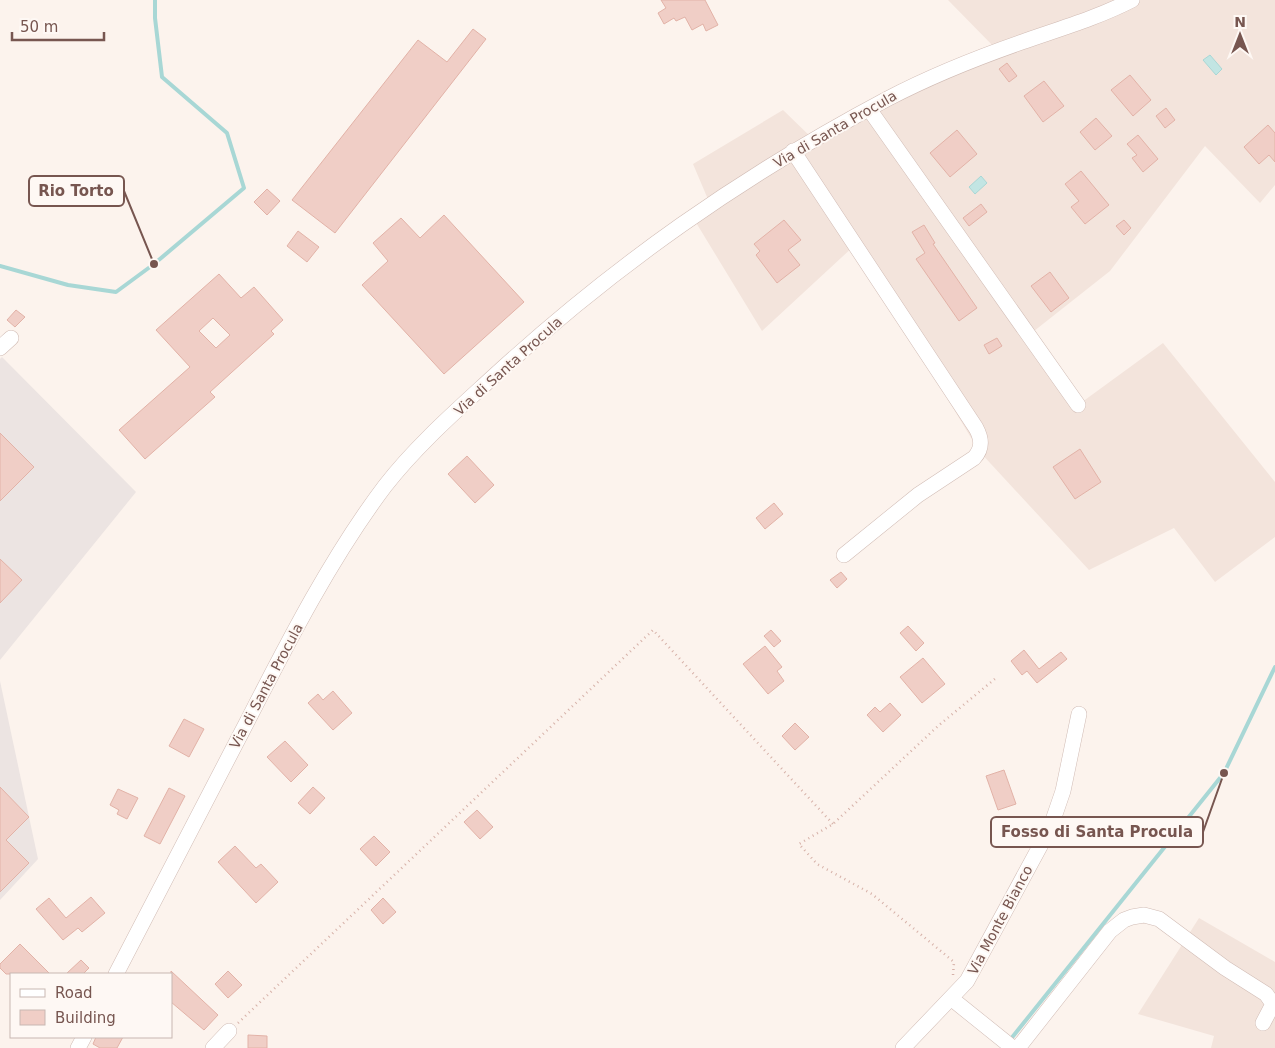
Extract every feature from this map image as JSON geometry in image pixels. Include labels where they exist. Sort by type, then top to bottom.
[{"type":"street","name":"Via di Santa Procula","points":[[117,973],[293,634],[353,533],[387,484],[466,402],[598,286],[678,226],[793,151],[869,109],[955,67],[1092,18],[1132,0]]},
{"type":"street","points":[[869,109],[1078,405]]},
{"type":"street","points":[[793,151],[976,428],[980,441],[979,451],[974,458],[918,495],[844,555]]},
{"type":"street","name":"Via Monte Bianco","points":[[904,1048],[952,999],[970,976],[1054,821],[1064,787],[1079,714]]},
{"type":"street","points":[[1018,1048],[1110,931],[1124,920],[1140,915],[1165,922],[1225,968],[1269,996],[1273,1004],[1263,1023]]},
{"type":"street","points":[[952,999],[1013,1048]]},
{"type":"street","points":[[213,1048],[229,1031]]},
{"type":"path","points":[[229,1031],[654,630],[833,824]]},
{"type":"path","points":[[952,999],[954,962],[872,894],[817,864],[799,844],[833,824],[938,726],[996,678]]},
{"type":"shaded area","points":[[948,0],[1275,0],[1275,185],[1260,203],[1205,146],[1110,271],[1029,335],[1078,405],[1163,343],[1275,482],[1275,537],[1215,582],[1174,528],[1089,570],[979,451],[855,245],[762,331],[692,216],[710,204],[693,164],[783,110],[814,140],[997,50]]},
{"type":"shaded area","points":[[2,357],[136,492],[0,660],[0,359]]},
{"type":"shaded area","points":[[0,681],[38,859],[0,900]]},
{"type":"shaded area","points":[[1199,918],[1275,962],[1275,1048],[1211,1048],[1214,1036],[1138,1014]]},
{"type":"water","points":[[1210,55],[1222,69],[1216,75],[1203,60]]},
{"type":"water","points":[[981,176],[987,183],[975,194],[969,187]]},
{"type":"building","points":[[661,0],[705,0],[718,25],[706,31],[703,24],[692,30],[685,17],[676,21],[674,18],[664,24],[658,13],[666,8]]},
{"type":"building","points":[[473,29],[486,39],[335,233],[292,200],[418,40],[447,62]]},
{"type":"building","points":[[1007,63],[1017,76],[1009,82],[999,69]]},
{"type":"building","points":[[1130,75],[1151,100],[1133,116],[1111,90]]},
{"type":"building","points":[[1044,81],[1064,106],[1043,122],[1024,96]]},
{"type":"building","points":[[1166,108],[1175,120],[1165,128],[1156,116]]},
{"type":"building","points":[[1096,118],[1112,136],[1095,150],[1080,132]]},
{"type":"building","points":[[1268,125],[1275,133],[1275,162],[1269,155],[1259,164],[1244,147]]},
{"type":"building","points":[[957,130],[977,154],[950,177],[930,153]]},
{"type":"building","points":[[1138,135],[1158,159],[1143,172],[1132,158],[1137,155],[1127,144]]},
{"type":"building","points":[[1081,171],[1109,205],[1085,224],[1071,207],[1079,201],[1065,184]]},
{"type":"building","points":[[267,189],[280,201],[267,215],[254,202]]},
{"type":"building","points":[[981,204],[987,212],[969,226],[963,218]]},
{"type":"building","points":[[444,215],[524,302],[444,374],[362,285],[388,261],[373,243],[401,218],[420,238]]},
{"type":"building","points":[[784,220],[801,240],[788,250],[800,265],[777,283],[756,255],[760,251],[754,244]]},
{"type":"building","points":[[1124,220],[1131,228],[1124,235],[1116,226]]},
{"type":"building","points":[[924,225],[935,243],[933,244],[977,308],[959,321],[916,259],[925,253],[912,232]]},
{"type":"building","points":[[298,231],[319,247],[307,262],[287,246]]},
{"type":"building","points":[[1050,272],[1069,298],[1051,312],[1031,286]]},
{"type":"building","points":[[219,274],[241,298],[254,287],[283,320],[271,331],[274,334],[210,392],[215,397],[145,459],[119,430],[190,367],[156,330]],"holes":[[[213,318],[230,335],[216,348],[199,331]]]},
{"type":"building","points":[[16,310],[25,317],[15,327],[7,320]]},
{"type":"building","points":[[997,338],[1002,346],[989,354],[984,345]]},
{"type":"building","points":[[0,433],[34,467],[0,501]]},
{"type":"building","points":[[1080,449],[1101,482],[1075,499],[1053,467]]},
{"type":"building","points":[[467,456],[494,485],[475,503],[448,474]]},
{"type":"building","points":[[774,503],[783,514],[765,529],[756,518]]},
{"type":"building","points":[[0,559],[22,580],[0,603]]},
{"type":"building","points":[[841,572],[847,579],[837,588],[830,580]]},
{"type":"building","points":[[908,626],[924,643],[916,651],[900,633]]},
{"type":"building","points":[[771,630],[781,641],[774,647],[764,636]]},
{"type":"building","points":[[765,646],[782,667],[777,671],[784,681],[768,694],[743,664]]},
{"type":"building","points":[[1024,650],[1039,669],[1061,652],[1067,659],[1037,683],[1027,671],[1022,675],[1011,661]]},
{"type":"building","points":[[923,658],[945,684],[922,703],[900,677]]},
{"type":"building","points":[[333,691],[352,713],[333,730],[308,703],[318,694],[323,700]]},
{"type":"building","points":[[890,703],[901,715],[883,732],[867,715],[875,707],[880,712]]},
{"type":"building","points":[[184,719],[204,729],[189,757],[169,746]]},
{"type":"building","points":[[795,723],[809,737],[795,750],[782,736]]},
{"type":"building","points":[[285,741],[308,765],[291,782],[267,757]]},
{"type":"building","points":[[1004,770],[1016,804],[998,810],[986,776]]},
{"type":"building","points":[[0,787],[29,817],[6,840],[29,863],[0,892]]},
{"type":"building","points":[[313,787],[325,798],[310,814],[298,803]]},
{"type":"building","points":[[169,788],[185,796],[160,844],[144,836]]},
{"type":"building","points":[[118,789],[138,798],[127,819],[117,814],[119,810],[110,805]]},
{"type":"building","points":[[477,810],[493,827],[480,839],[464,822]]},
{"type":"building","points":[[374,836],[390,852],[376,866],[360,849]]},
{"type":"building","points":[[235,846],[256,868],[261,864],[278,882],[256,903],[218,862]]},
{"type":"building","points":[[91,897],[105,913],[82,932],[78,928],[63,940],[36,909],[49,898],[66,918]]},
{"type":"building","points":[[383,898],[396,912],[383,924],[371,910]]},
{"type":"building","points":[[20,944],[49,973],[6,974],[0,968],[0,964]]},
{"type":"building","points":[[81,960],[89,968],[84,973],[67,973]]},
{"type":"building","points":[[171,971],[218,1015],[204,1030],[172,1003]]},
{"type":"building","points":[[228,971],[242,985],[228,998],[215,984]]},
{"type":"building","points":[[248,1035],[267,1036],[267,1048],[248,1048]]},
{"type":"building","points":[[96,1038],[122,1038],[117,1048],[100,1048],[93,1044]]},
{"type":"waterway","points":[[0,266],[68,285],[116,292],[154,264],[244,188],[227,133],[162,77],[155,18],[155,0]]},
{"type":"waterway","points":[[1010,1040],[1224,773],[1275,667]]},
{"type":"place","name":"Rio Torto","points":[[154,264]]},
{"type":"place","name":"Fosso di Santa Procula","points":[[1224,773]]}]
